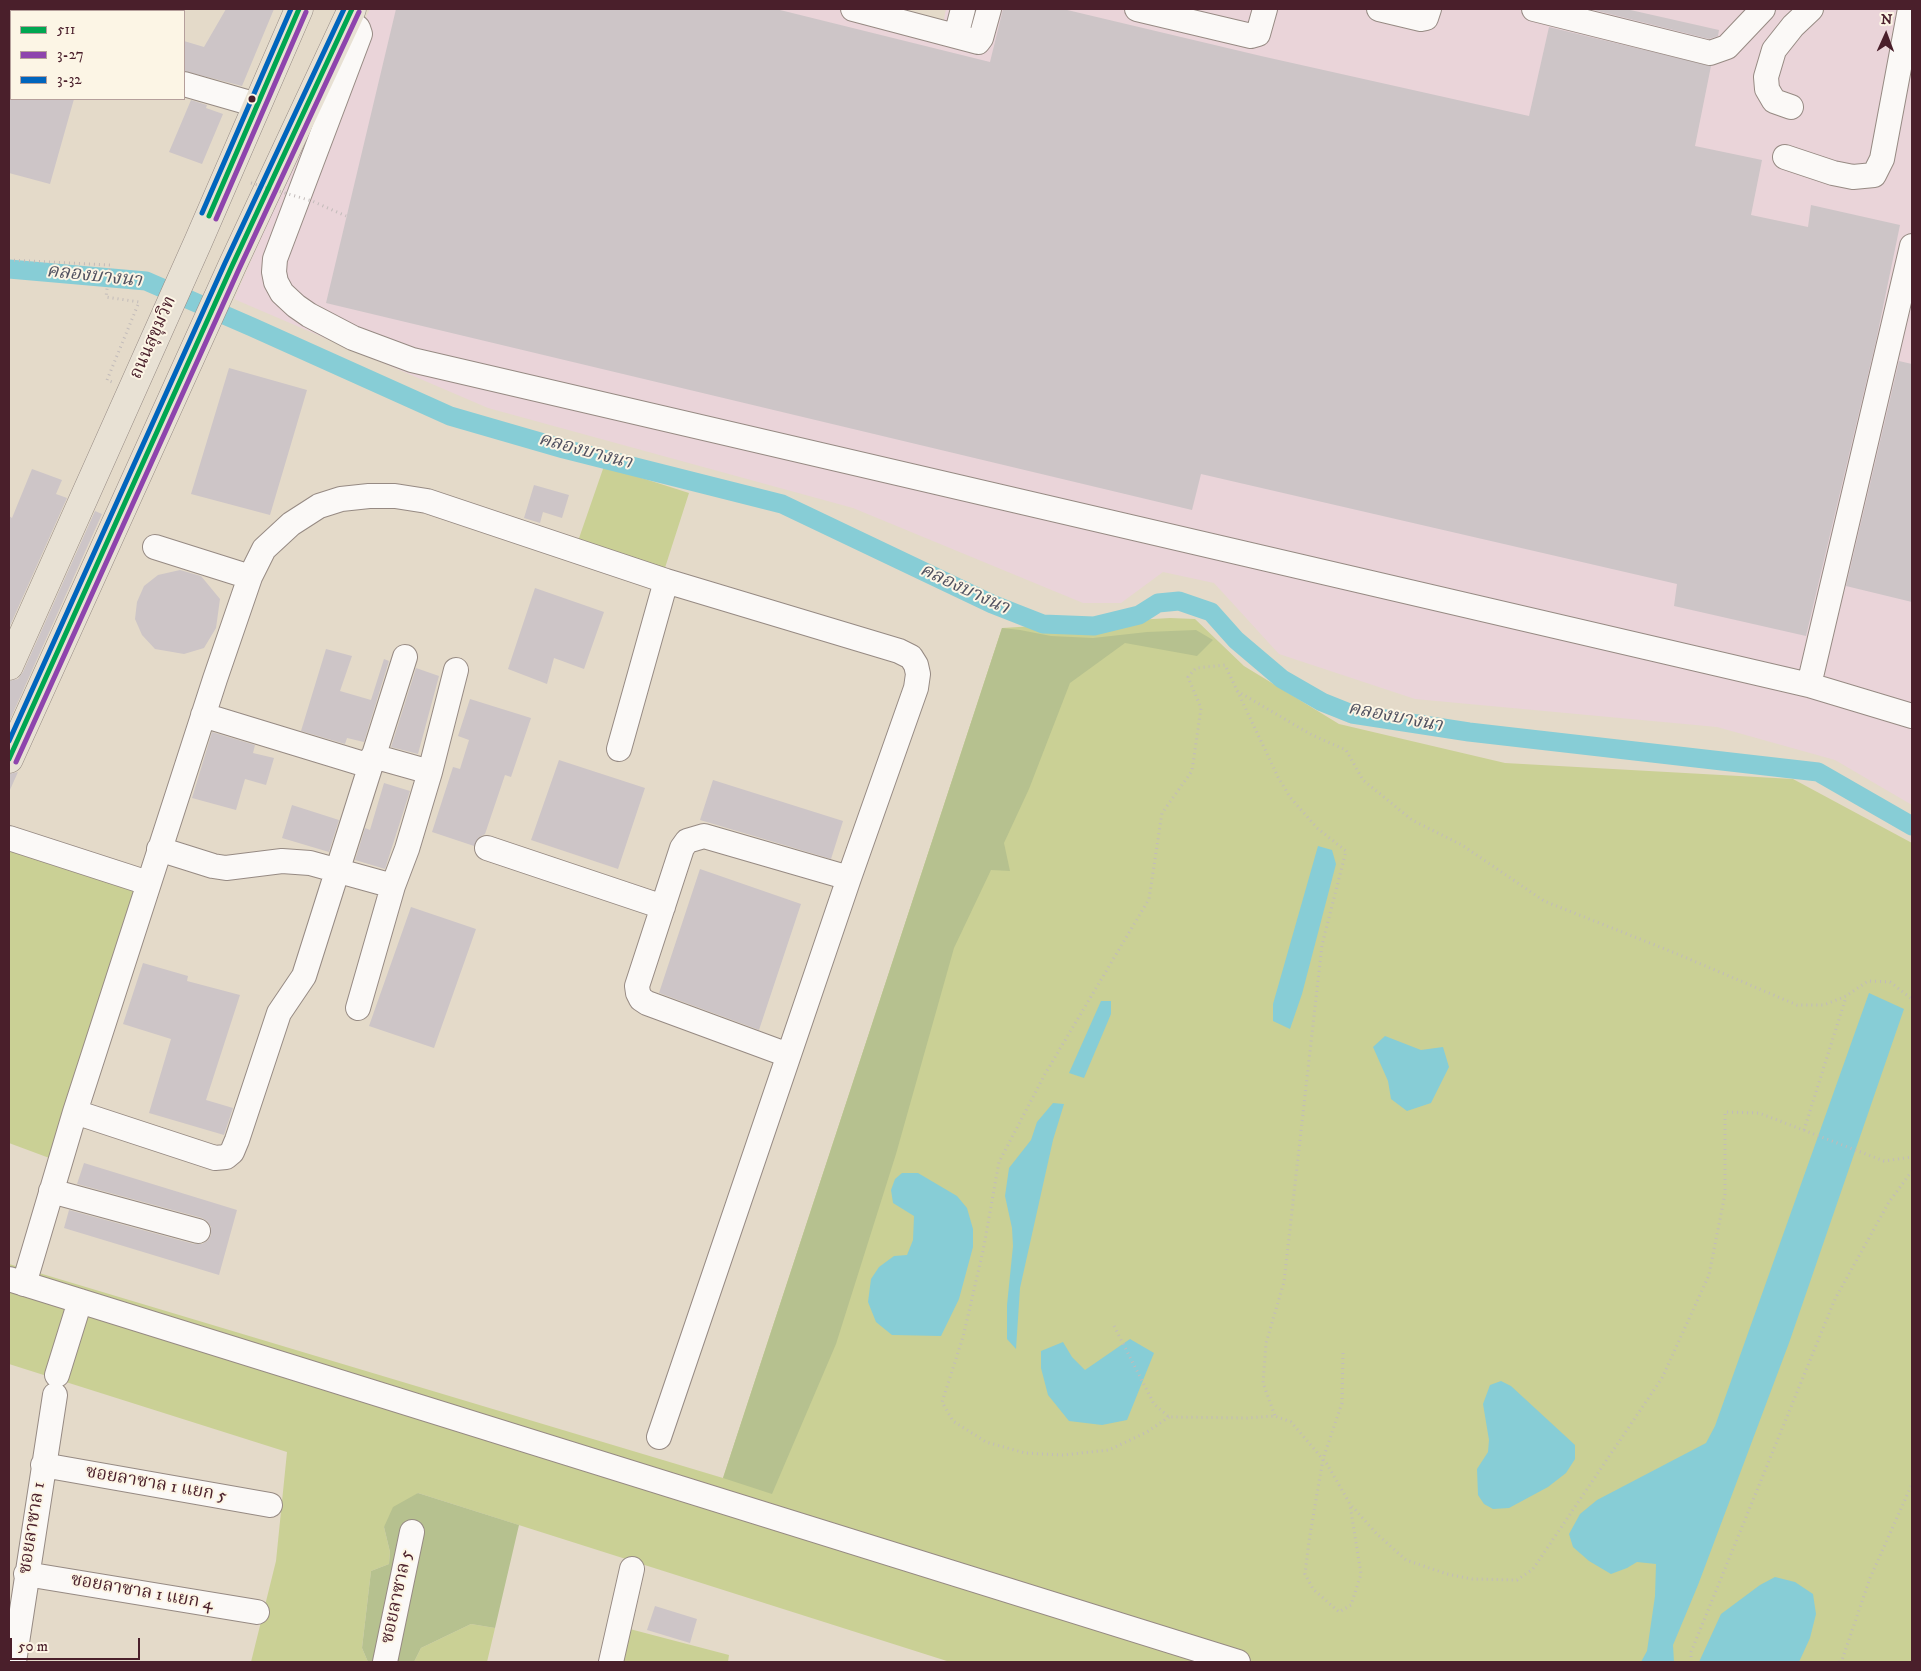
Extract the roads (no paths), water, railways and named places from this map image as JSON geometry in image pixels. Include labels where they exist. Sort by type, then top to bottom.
[{"type":"highway","name":"ถนนสุขุมวิท","points":[[9,666],[198,242],[299,9]]},
{"type":"highway","points":[[9,759],[237,256],[350,14]]},
{"type":"street","points":[[853,9],[917,17],[956,36],[978,42],[980,41],[989,9]]},
{"type":"street","points":[[956,36],[963,9]]},
{"type":"street","points":[[1137,9],[1251,36],[1258,34],[1265,9]]},
{"type":"street","points":[[1379,9],[1422,19],[1426,18],[1429,9]]},
{"type":"street","points":[[1534,9],[1710,53],[1727,47],[1763,9]]},
{"type":"street","points":[[1791,107],[1774,101],[1767,89],[1766,77],[1774,50],[1793,26],[1811,9]]},
{"type":"street","points":[[1785,158],[1833,173],[1853,176],[1874,175],[1880,167],[1882,159],[1910,9]]},
{"type":"street","points":[[350,14],[360,34],[275,259],[274,272],[276,282],[282,293],[296,306],[353,338],[412,360],[1808,685],[1912,716]]},
{"type":"street","points":[[185,84],[257,105]]},
{"type":"street","points":[[1808,685],[1912,246]]},
{"type":"street","points":[[659,1438],[788,1055],[916,688],[918,674],[916,665],[912,657],[899,651],[666,581],[427,501],[395,496],[369,496],[341,499],[318,506],[291,524],[264,549],[250,577],[148,883],[51,1191],[16,1281],[1238,1662]]},
{"type":"street","points":[[155,547],[250,577]]},
{"type":"street","points":[[619,749],[666,581]]},
{"type":"street","points":[[75,1112],[215,1158],[226,1157],[232,1152],[279,1013],[304,976],[405,658]]},
{"type":"street","points":[[358,1008],[393,886],[407,849],[430,772],[456,670]]},
{"type":"street","points":[[203,715],[372,761],[430,772]]},
{"type":"street","points":[[788,1055],[647,1003],[641,999],[637,986],[682,848],[687,841],[704,836],[849,878]]},
{"type":"street","points":[[9,838],[148,883]]},
{"type":"street","points":[[487,848],[663,907]]},
{"type":"street","points":[[160,849],[213,866],[226,868],[282,861],[310,863],[393,886]]},
{"type":"street","points":[[51,1191],[198,1231]]},
{"type":"street","name":"ซอยลาซาล 1","points":[[14,1662],[56,1385],[80,1301]]},
{"type":"street","name":"ซอยลาซาล 1 แยก 5","points":[[43,1465],[270,1505]]},
{"type":"street","name":"ซอยลาซาล 5","points":[[385,1662],[412,1532]]},
{"type":"street","points":[[611,1662],[632,1569]]},
{"type":"street","name":"ซอยลาซาล 1 แยก 4","points":[[26,1574],[257,1612]]},
{"type":"water","points":[[1318,846],[1332,850],[1336,864],[1302,994],[1290,1029],[1273,1021],[1273,1004]]},
{"type":"water","points":[[1869,993],[1904,1009],[1789,1343],[1698,1585],[1673,1645],[1674,1662],[1641,1662],[1647,1651],[1655,1596],[1656,1564],[1637,1562],[1611,1574],[1589,1561],[1573,1547],[1569,1534],[1580,1514],[1597,1500],[1706,1443],[1715,1426]]},
{"type":"water","points":[[1101,1001],[1111,1001],[1111,1014],[1084,1078],[1069,1073]]},
{"type":"water","points":[[1385,1036],[1421,1050],[1443,1047],[1449,1067],[1431,1103],[1407,1111],[1391,1099],[1388,1081],[1373,1047]]},
{"type":"water","points":[[1053,1103],[1064,1104],[1053,1140],[1020,1288],[1016,1349],[1007,1339],[1007,1305],[1013,1246],[1012,1228],[1005,1196],[1009,1168],[1031,1140],[1037,1122]]},
{"type":"water","points":[[902,1173],[918,1173],[957,1196],[967,1208],[973,1229],[973,1247],[959,1299],[941,1336],[892,1335],[876,1322],[868,1302],[871,1279],[879,1267],[894,1256],[907,1255],[913,1240],[914,1216],[893,1203],[891,1190],[895,1179]]},
{"type":"water","points":[[1130,1339],[1154,1353],[1127,1420],[1102,1425],[1069,1421],[1048,1395],[1041,1368],[1041,1351],[1063,1342],[1072,1357],[1085,1370]]},
{"type":"water","points":[[1501,1381],[1511,1386],[1575,1445],[1575,1459],[1566,1473],[1548,1487],[1509,1508],[1493,1509],[1484,1504],[1478,1495],[1477,1469],[1488,1452],[1489,1440],[1483,1404],[1490,1385]]},
{"type":"water","points":[[1775,1577],[1795,1582],[1813,1594],[1816,1614],[1810,1638],[1799,1662],[1699,1662],[1721,1614],[1760,1585]]},
{"type":"waterway","name":"คลองบางนา","points":[[9,269],[146,281],[450,416],[564,449],[782,504],[992,604],[1043,624],[1094,626],[1139,615],[1158,603],[1179,601],[1211,612],[1236,640],[1282,679],[1322,702],[1352,714],[1469,732],[1818,772],[1912,826]]}]
